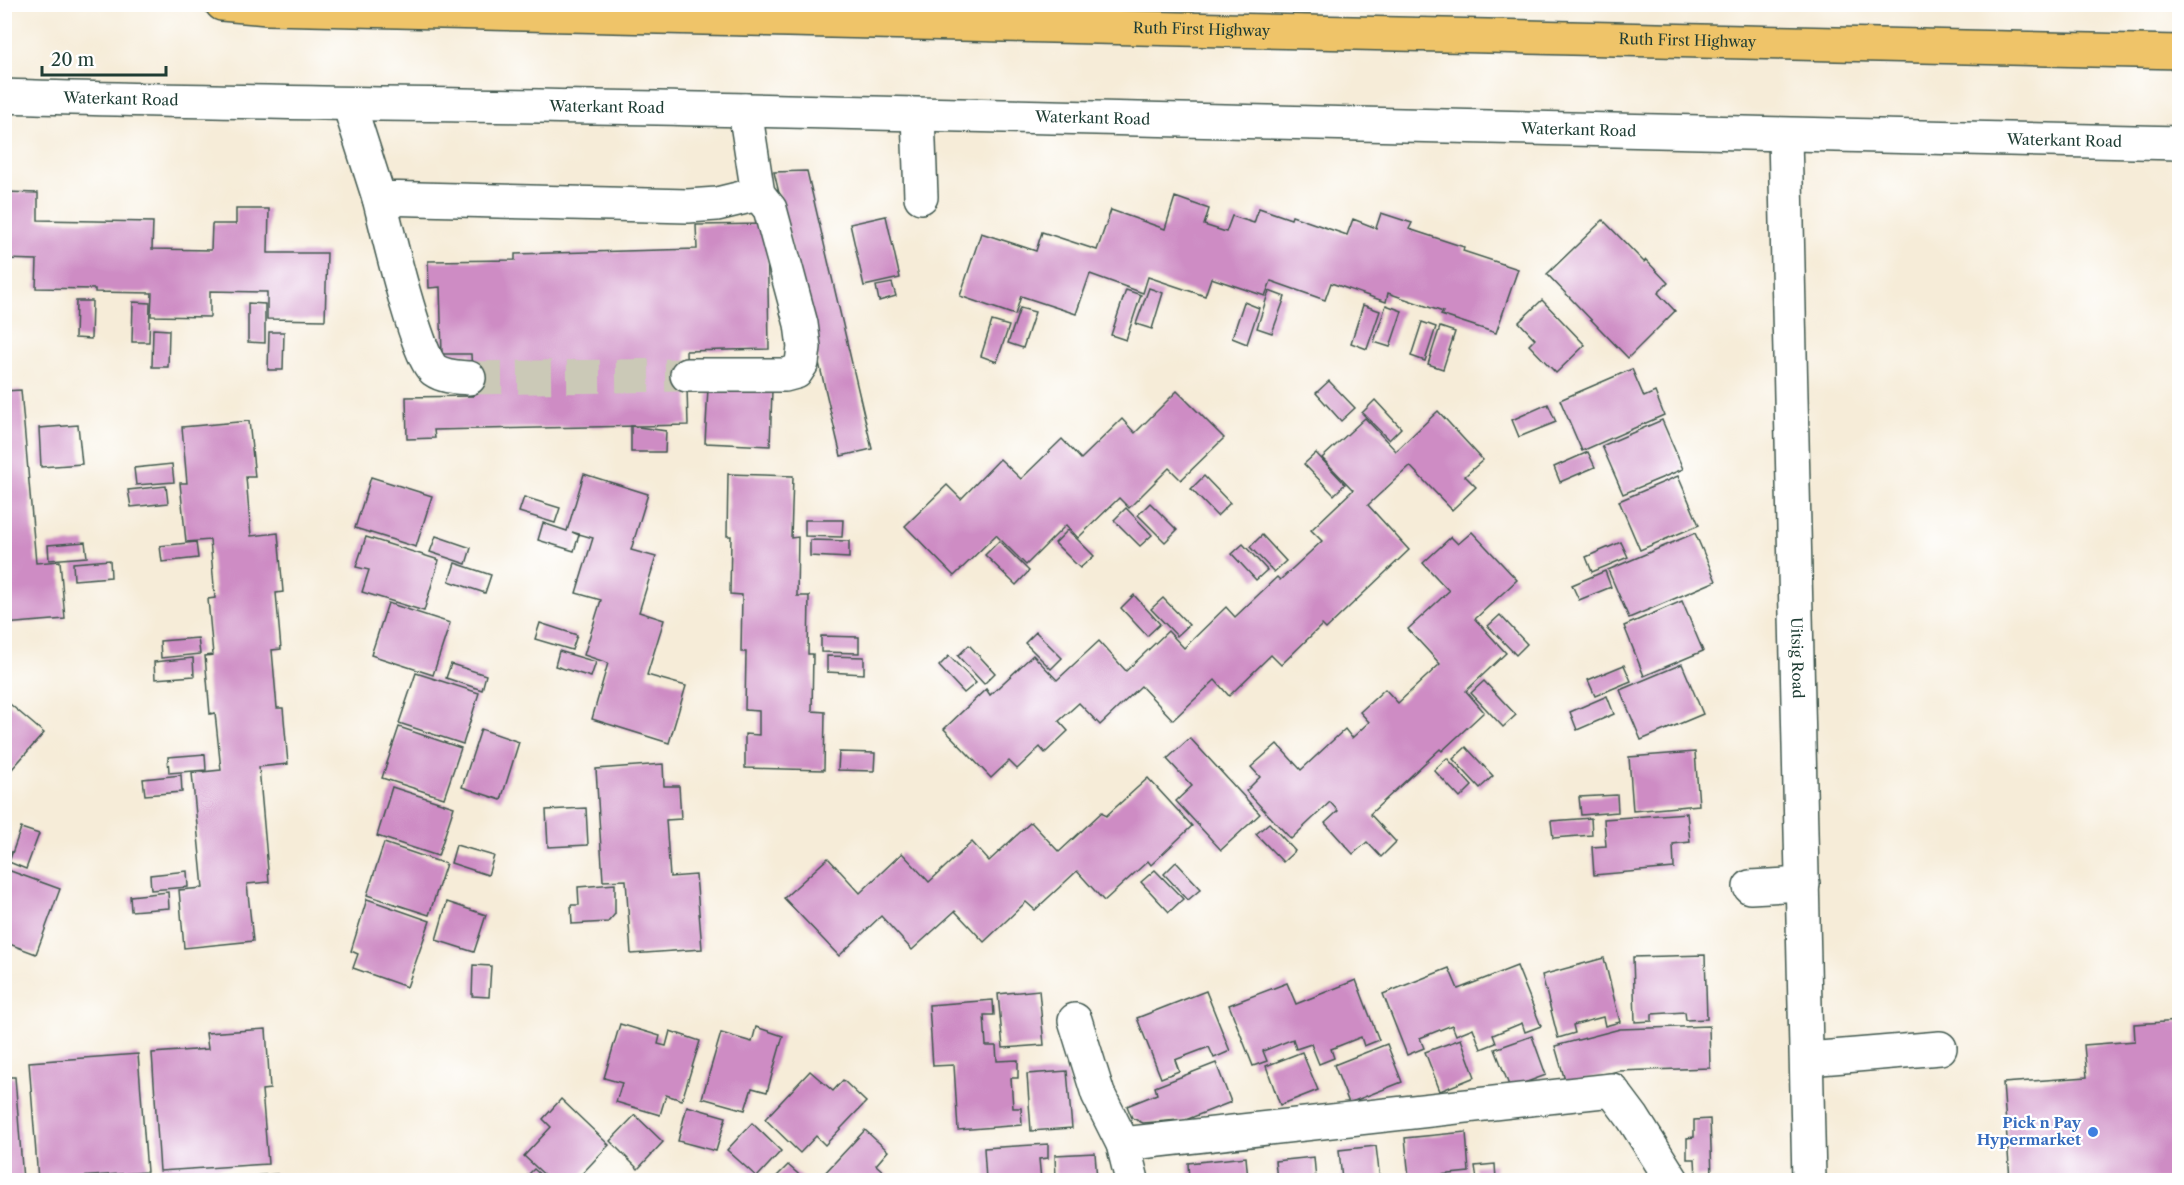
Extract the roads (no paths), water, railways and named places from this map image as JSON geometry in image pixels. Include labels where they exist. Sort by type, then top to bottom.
[{"type":"highway","name":"Ruth First Highway","points":[[222,4],[291,9],[2180,52]]},
{"type":"street","name":"Waterkant Road","points":[[4,96],[745,110],[1785,136],[2180,143]]},
{"type":"street","points":[[350,104],[419,343],[432,369],[448,376],[469,378]]},
{"type":"street","points":[[687,375],[785,375],[796,372],[802,363],[804,347],[801,324],[770,209],[758,194],[745,110]]},
{"type":"street","points":[[918,115],[921,197]]},
{"type":"street","name":"Uitsig Road","points":[[1785,136],[1809,1180]]},
{"type":"street","points":[[379,198],[688,206],[717,204],[758,194]]},
{"type":"street","points":[[1750,887],[1803,884]]},
{"type":"street","points":[[1075,1020],[1098,1094],[1123,1144],[1132,1180]]},
{"type":"street","points":[[1808,1059],[1940,1048]]},
{"type":"street","points":[[1123,1144],[1612,1090],[1633,1118],[1671,1180]]},
{"type":"tunnel","points":[[469,378],[687,375]]},
{"type":"place","name":"Pick n Pay Hypermarket","points":[[2093,1132]]}]
